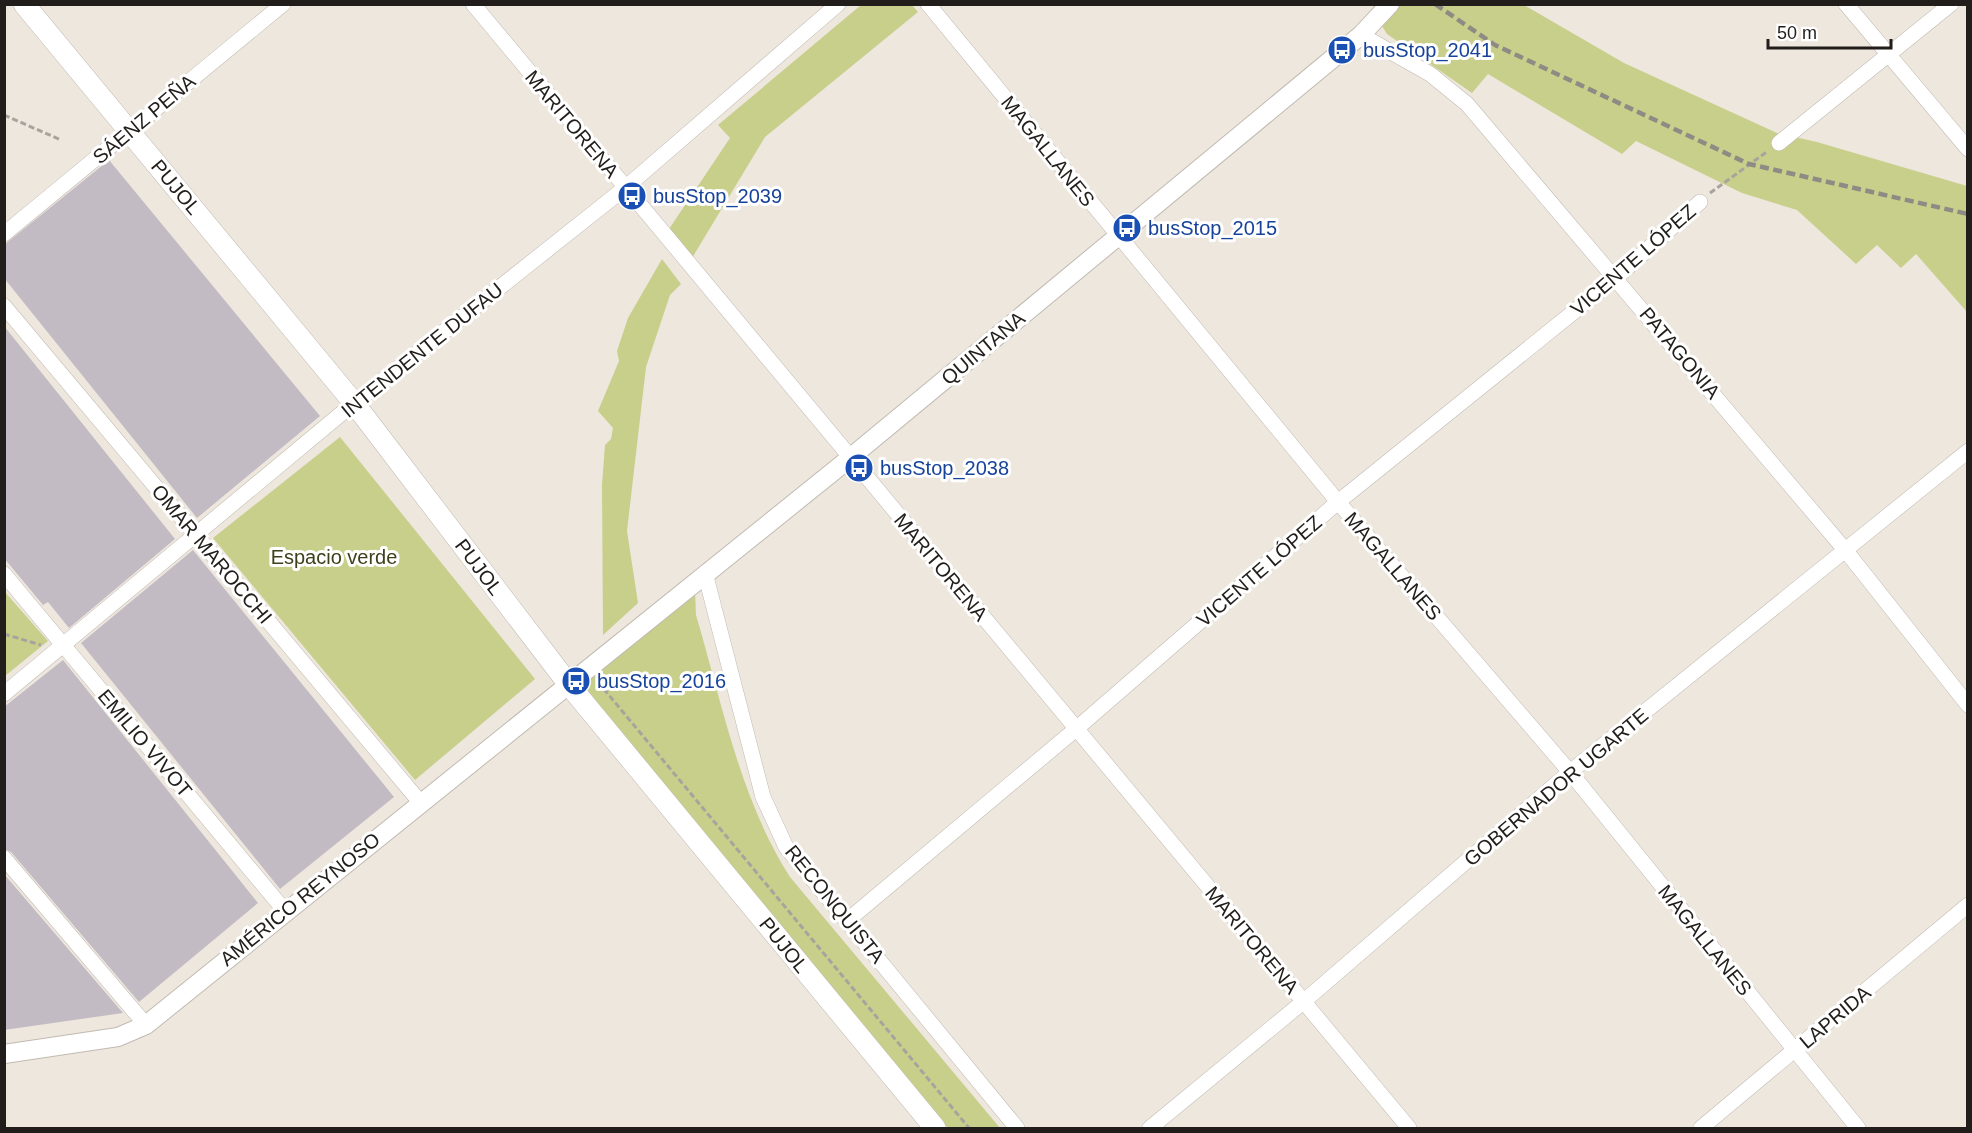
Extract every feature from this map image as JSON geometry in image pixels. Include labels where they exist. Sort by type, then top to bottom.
[{"type":"main road","name":"PUJOL","points":[[24,4],[354,403],[570,686],[935,1128]]},
{"type":"street","name":"SÁENZ PEÑA","points":[[4,234],[283,4]]},
{"type":"street","name":"MARITORENA","points":[[473,4],[1409,1128]]},
{"type":"street","name":"INTENDENTE DUFAU","points":[[4,694],[354,403],[626,188],[838,4]]},
{"type":"street","name":"MAGALLANES","points":[[928,4],[1338,502],[1570,772],[1794,1052],[1858,1128]]},
{"type":"street","name":"QUINTANA","points":[[570,686],[705,573],[850,458],[1360,35],[1390,4]]},
{"type":"street","points":[[1846,4],[1968,149]]},
{"type":"street","points":[[1779,142],[1951,4]]},
{"type":"street","name":"PATAGONIA","points":[[1360,35],[1430,74],[1467,104],[1617,277],[1846,551],[1968,705]]},
{"type":"street","name":"VICENTE LÓPEZ","points":[[848,920],[1076,729],[1338,502],[1617,277],[1700,202]]},
{"type":"street","name":"OMAR MAROCCHI","points":[[4,306],[420,802]]},
{"type":"street","name":"GOBERNADOR UGARTE","points":[[1150,1128],[1303,1002],[1570,772],[1968,451]]},
{"type":"street","name":"RECONQUISTA","points":[[705,573],[763,797],[786,848],[848,920],[1017,1128]]},
{"type":"street","name":"EMILIO VIVOT","points":[[4,574],[285,911]]},
{"type":"street","name":"AMÉRICO REYNOSO","points":[[4,1054],[118,1037],[146,1025],[420,802],[570,686]]},
{"type":"street","points":[[4,858],[146,1025]]},
{"type":"street","name":"LAPRIDA","points":[[1701,1128],[1968,905]]},
{"type":"path","points":[[4,115],[61,140]]},
{"type":"path","points":[[1700,202],[1779,142]]},
{"type":"path","points":[[4,634],[42,645]]},
{"type":"path","points":[[589,670],[969,1128]]},
{"type":"green space","points":[[861,5],[912,5],[918,12],[765,137],[692,258],[669,229],[730,138],[718,125]]},
{"type":"green space","points":[[1398,5],[1524,5],[1624,63],[1777,133],[1817,142],[1967,186],[1967,312],[1916,254],[1901,268],[1877,245],[1856,264],[1797,210],[1742,193],[1636,141],[1622,154],[1488,74],[1472,93],[1387,34],[1382,26],[1385,15]]},
{"type":"green space","points":[[662,259],[681,284],[670,295],[646,367],[627,531],[638,603],[603,635],[602,485],[605,445],[611,439],[613,428],[598,411],[619,361],[617,351],[628,318]]},
{"type":"green space","name":"Espacio verde","points":[[340,437],[535,679],[415,780],[213,538]]},
{"type":"green space","points":[[4,591],[48,641],[5,676],[4,676]]},
{"type":"green space","points":[[695,591],[696,615],[734,750],[758,816],[790,877],[1000,1128],[948,1128],[589,698],[585,690],[588,679]]},
{"type":"building","points":[[109,160],[320,416],[197,518],[4,278],[4,245]]},
{"type":"building","points":[[4,326],[175,539],[69,628],[48,602],[43,605],[4,558]]},
{"type":"building","points":[[193,550],[394,797],[280,889],[81,643]]},
{"type":"building","points":[[63,660],[258,903],[139,1002],[11,852],[4,849],[4,707]]},
{"type":"building","points":[[4,874],[123,1013],[4,1030]]},
{"type":"railway","points":[[1435,4],[1495,45],[1749,164],[1968,214]]},
{"type":"place","name":"busStop_2041","points":[[1342,50]]},
{"type":"place","name":"busStop_2039","points":[[632,196]]},
{"type":"place","name":"busStop_2015","points":[[1127,228]]},
{"type":"place","name":"busStop_2038","points":[[859,468]]},
{"type":"place","name":"busStop_2016","points":[[576,681]]}]
